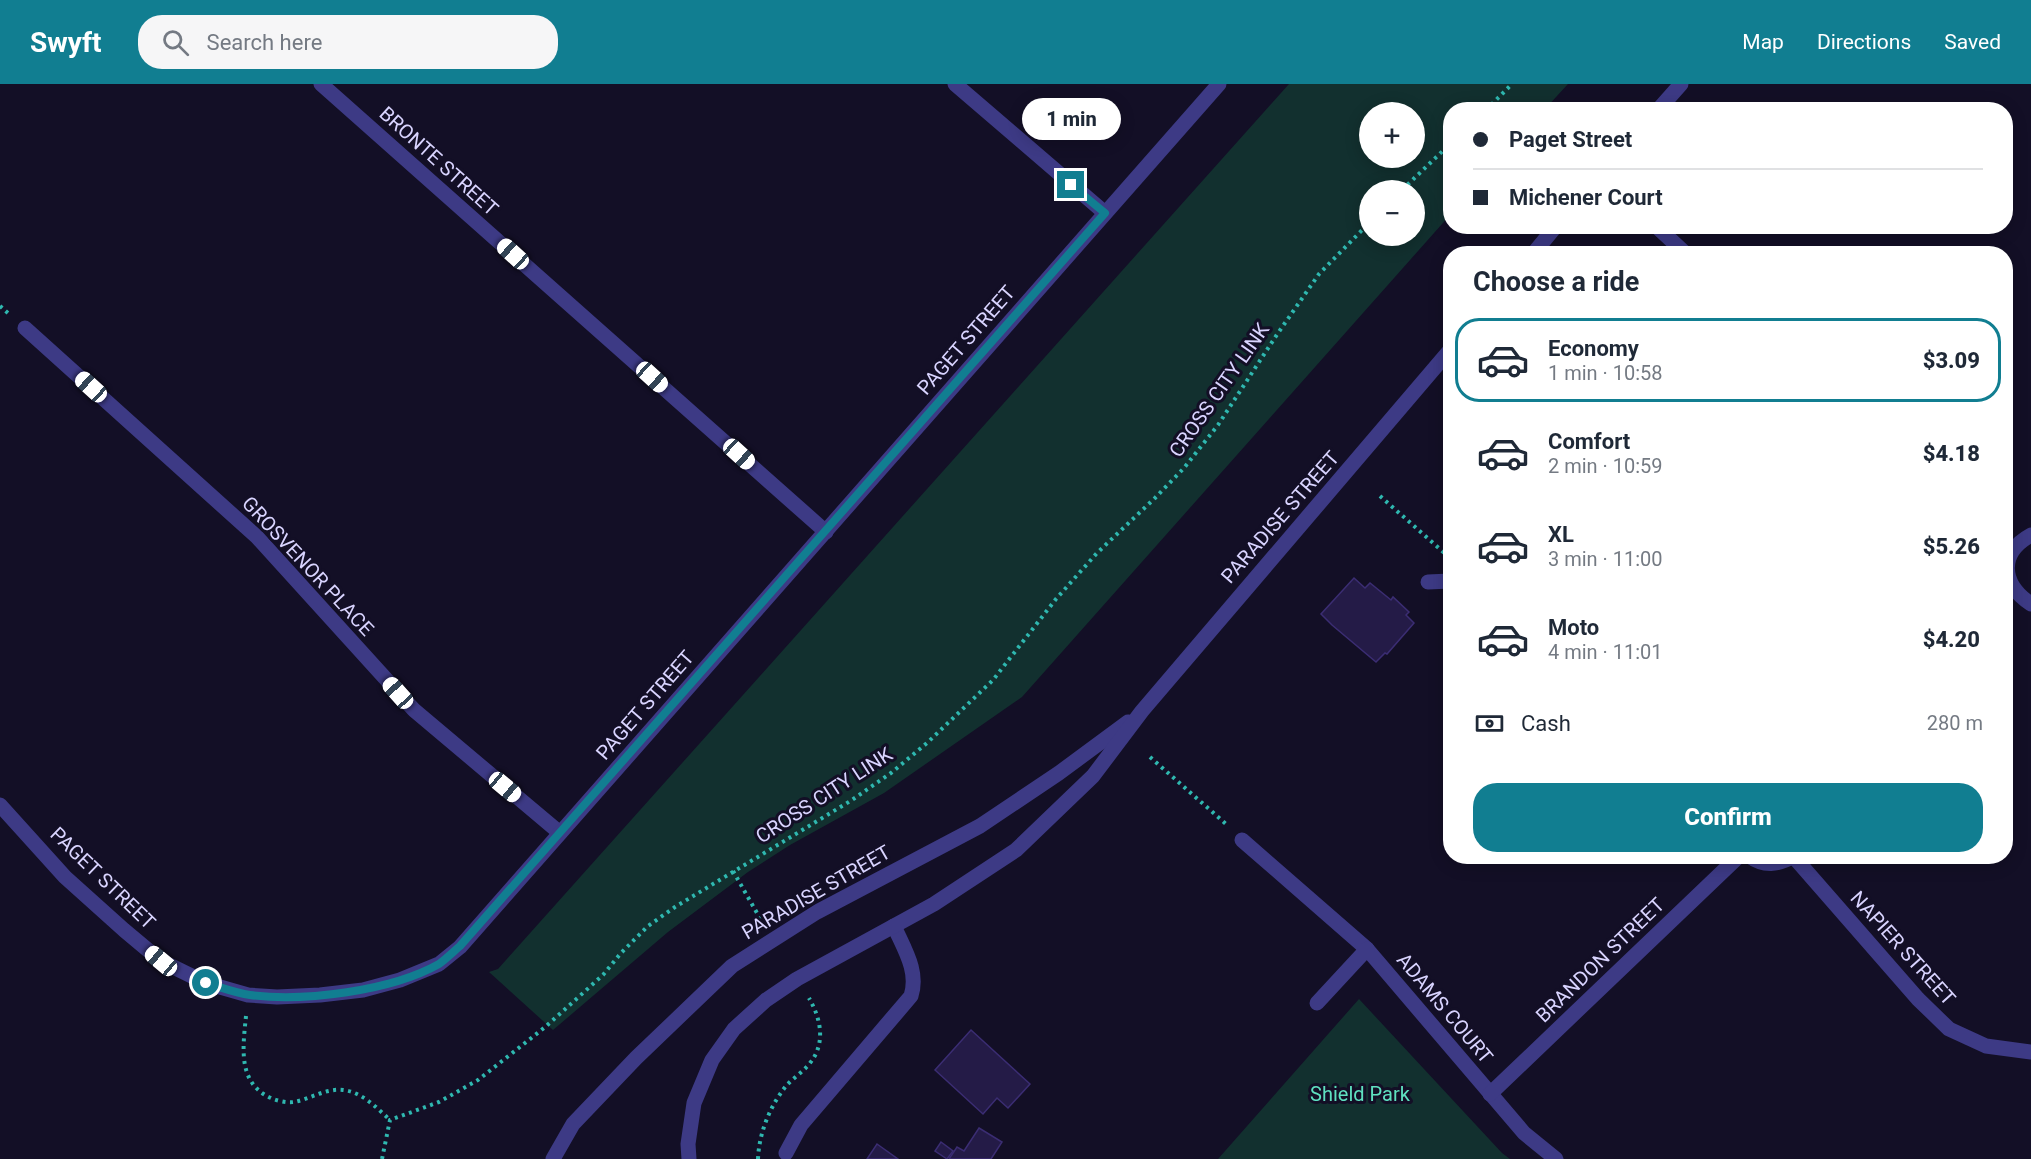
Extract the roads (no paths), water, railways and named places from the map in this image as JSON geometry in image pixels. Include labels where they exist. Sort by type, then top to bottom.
[{"type":"street","name":"BRONTE STREET","points":[[321,84],[826,532]]},
{"type":"street","points":[[956,84],[1105,213]]},
{"type":"street","name":"PAGET STREET","points":[[0,805],[65,878],[161,961],[206,983],[248,995],[277,997],[320,995],[363,990],[400,980],[439,964],[460,946],[1220,84]]},
{"type":"street","points":[[1665,102],[1681,84]]},
{"type":"street","points":[[1540,246],[1549,234]]},
{"type":"street","points":[[1665,234],[1677,246]]},
{"type":"street","name":"GROSVENOR PLACE","points":[[25,328],[257,537],[414,710],[560,833]]},
{"type":"street","name":"PARADISE STREET","points":[[689,1159],[688,1144],[694,1103],[712,1060],[734,1029],[766,1000],[797,979],[934,904],[1016,850],[1093,776],[1142,711],[1443,358]]},
{"type":"street","points":[[2013,543],[2031,535]]},
{"type":"street","points":[[1428,582],[1443,581]]},
{"type":"street","points":[[2013,587],[2017,594],[2031,603]]},
{"type":"street","points":[[2013,598],[2017,594]]},
{"type":"street","name":"PARADISE STREET","points":[[553,1159],[573,1124],[636,1058],[732,966],[817,912],[980,826],[1059,773],[1142,711]]},
{"type":"street","name":"ADAMS COURT","points":[[1242,840],[1367,949],[1524,1133],[1556,1159]]},
{"type":"street","name":"BRANDON STREET","points":[[1490,1094],[1731,864]]},
{"type":"street","name":"NAPIER STREET","points":[[1800,864],[1918,999],[1949,1029],[1986,1046],[2031,1052]]},
{"type":"street","points":[[786,1153],[801,1125],[911,996],[915,980],[914,971],[894,926]]},
{"type":"street","points":[[1317,1003],[1367,949]]},
{"type":"park label","name":"Shield Park","points":[[1360,1094]]}]
